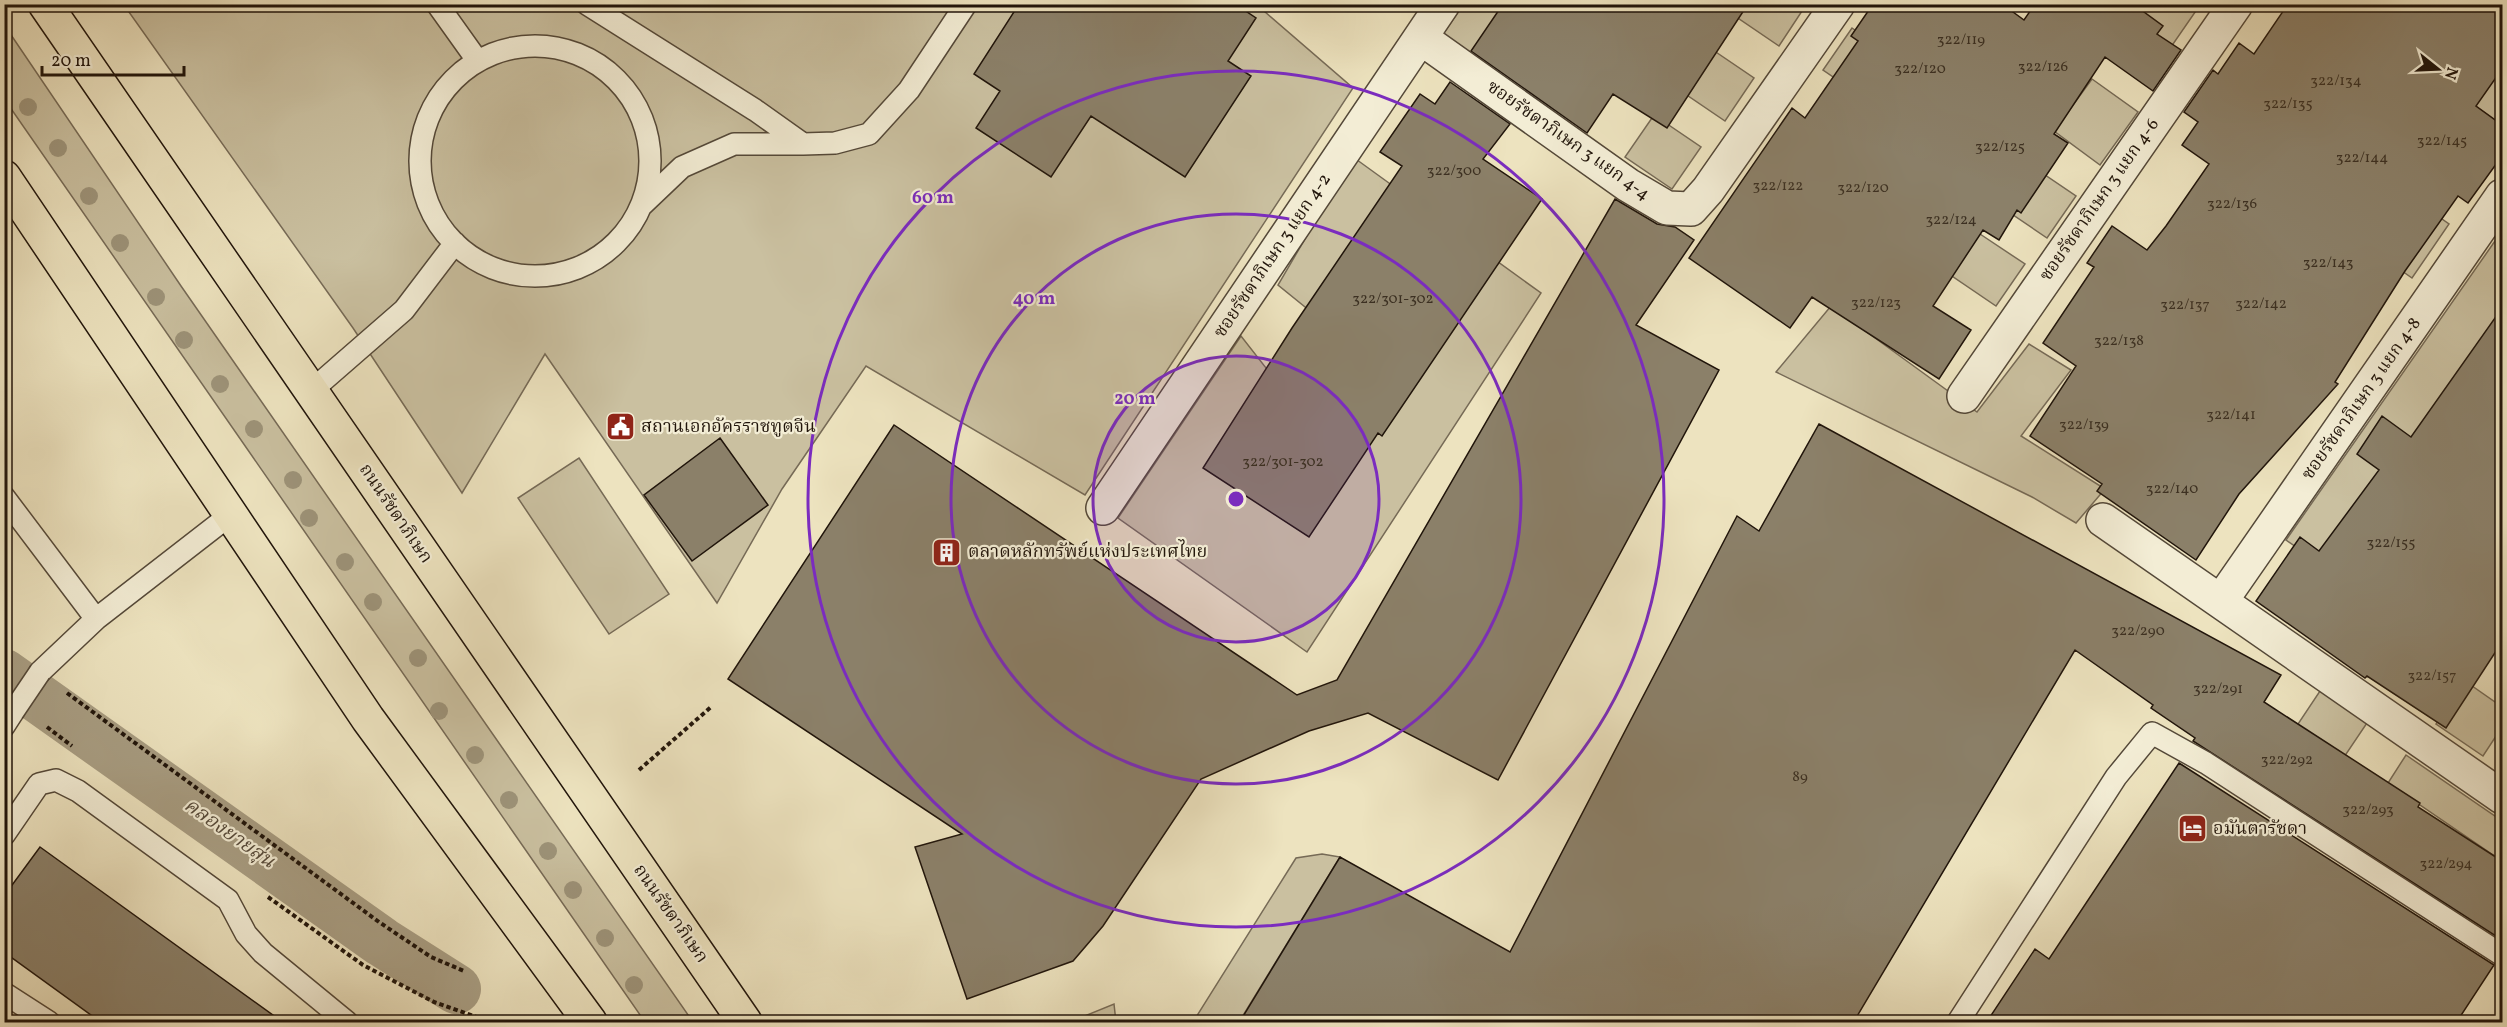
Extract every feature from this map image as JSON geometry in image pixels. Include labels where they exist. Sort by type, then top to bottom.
[{"type":"main road","name":"ถนนรัชดาภิเษก","points":[[45,4],[745,1023]]},
{"type":"main road","points":[[4,177],[368,719],[590,1023]]},
{"type":"street","name":"ซอยรัชดาภิเษก 3 แยก 4-2","points":[[1103,508],[1443,4]]},
{"type":"street","name":"ซอยรัชดาภิเษก 3 แยก 4-4","points":[[1420,38],[1635,190],[1667,208],[1691,209],[1708,190],[1838,4]]},
{"type":"street","name":"ซอยรัชดาภิเษก 3 แยก 4-6","points":[[1964,396],[2236,4]]},
{"type":"street","name":"ซอยรัชดาภิเษก 3 แยก 4-8","points":[[2221,601],[2502,196]]},
{"type":"street","points":[[2103,520],[2498,785]]},
{"type":"lane","points":[[436,4],[477,60]]},
{"type":"lane","points":[[587,4],[756,110],[803,144]]},
{"type":"lane","points":[[639,208],[682,167],[734,144],[835,143],[868,134],[909,90],[966,4]]},
{"type":"lane","points":[[514,46],[555,46],[592,60],[620,83],[640,113],[649,148],[647,185],[635,219],[611,247],[581,267],[546,276],[510,274],[476,261],[445,235],[426,200],[419,160],[426,121],[446,86],[477,60],[514,46]]},
{"type":"lane","points":[[311,391],[404,310],[455,243]]},
{"type":"lane","points":[[4,497],[96,619]]},
{"type":"lane","points":[[9,719],[40,672],[96,619],[230,515]]},
{"type":"lane","points":[[1958,1023],[2116,777],[2152,733],[2206,763],[2502,955]]},
{"type":"lane","points":[[4,835],[39,784],[56,780],[78,791],[228,900],[246,934],[263,953],[347,1023]]},
{"type":"lane","points":[[4,993],[49,1023]]},
{"type":"path","points":[[4,646],[379,922],[431,957],[464,971]]},
{"type":"path","points":[[639,770],[711,707]]},
{"type":"shaded area","name":"สถานเอกอัครราชทูตจีน","points":[[124,5],[1257,5],[1353,88],[1085,495],[866,366],[782,489],[717,603],[545,354],[462,493],[353,328]]},
{"type":"shaded area","points":[[1463,5],[1532,5],[1490,66],[1443,34]]},
{"type":"shaded area","points":[[1738,5],[1806,5],[1779,46],[1732,14]]},
{"type":"shaded area","points":[[2131,5],[2200,5],[2171,47],[2124,14]]},
{"type":"shaded area","points":[[5,26],[181,286],[693,1022],[645,1022],[5,100]]},
{"type":"shaded area","points":[[1852,28],[1898,60],[1870,102],[1823,70]]},
{"type":"shaded area","points":[[1707,46],[1754,78],[1725,121],[1678,89]]},
{"type":"shaded area","points":[[2502,56],[2502,125],[2471,103]]},
{"type":"shaded area","points":[[2092,79],[2138,112],[2100,165],[2054,131]]},
{"type":"shaded area","points":[[1654,115],[1701,147],[1672,189],[1625,157]]},
{"type":"shaded area","points":[[1353,157],[1541,293],[1307,652],[1118,518],[1241,336],[1331,451],[1331,328],[1278,285]]},
{"type":"shaded area","points":[[2029,164],[2076,196],[2047,238],[2000,206]]},
{"type":"shaded area","points":[[2402,191],[2449,224],[2412,278],[2365,245]]},
{"type":"shaded area","points":[[2502,231],[2502,324],[2330,570],[2286,540]]},
{"type":"shaded area","points":[[1977,232],[2025,264],[1996,306],[1949,274]]},
{"type":"shaded area","points":[[1831,306],[1977,412],[2029,344],[2071,370],[2021,436],[2105,489],[2076,523],[2032,497],[1776,372]]},
{"type":"shaded area","points":[[579,458],[669,594],[609,634],[518,498]]},
{"type":"shaded area","points":[[2465,681],[2502,707],[2502,727],[2483,756],[2436,724]]},
{"type":"shaded area","points":[[2320,691],[2367,723],[2338,766],[2292,733]]},
{"type":"shaded area","points":[[2406,755],[2502,821],[2502,861],[2388,783]]},
{"type":"shaded area","points":[[1322,854],[1340,857],[1239,1022],[1193,1022],[1296,858]]},
{"type":"shaded area","points":[[1114,1004],[1116,1022],[1070,1022]]},
{"type":"building","points":[[1019,4],[1235,4],[1256,18],[1228,61],[1251,76],[1185,177],[1091,116],[1051,177],[976,128],[1000,91],[974,74]]},
{"type":"building","points":[[1503,4],[1748,4],[1667,128],[1613,94],[1587,133],[1471,51]]},
{"type":"building","points":[[1873,4],[2002,4],[2024,20],[2035,4],[2133,4],[2163,26],[2157,34],[2181,50],[2153,91],[2105,57],[2054,134],[2068,143],[2021,213],[2017,210],[1999,240],[1983,230],[1933,306],[1971,330],[1939,379],[1812,297],[1790,328],[1689,258],[1792,108],[1805,118],[1858,41],[1851,36]]},
{"type":"building","points":[[2288,4],[2502,4],[2502,69],[2476,106],[2502,125],[2502,156],[2468,203],[2458,196],[2405,271],[2335,382],[2338,384],[2239,494],[2196,560],[2097,491],[2102,484],[2030,436],[2076,366],[2043,343],[2094,267],[2087,263],[2112,226],[2147,250],[2166,226],[2209,164],[2182,145],[2198,122],[2184,112],[2213,70],[2218,74],[2239,43],[2254,54]]},
{"type":"building","points":[[1450,82],[1510,124],[1483,159],[1542,199],[1382,436],[1378,433],[1309,537],[1203,468],[1292,328],[1402,166],[1380,152],[1420,94],[1435,104]]},
{"type":"building","name":"ตลาดหลักทรัพย์แห่งประเทศไทย","points":[[1615,199],[1657,224],[1675,227],[1694,240],[1636,325],[1719,370],[1498,780],[1368,713],[1309,731],[1201,779],[1103,926],[1073,961],[967,999],[915,847],[962,834],[728,679],[894,425],[1297,695],[1337,680]]},
{"type":"building","points":[[2502,308],[2502,642],[2446,728],[2367,676],[2365,678],[2256,601],[2300,537],[2319,551],[2379,470],[2357,454],[2382,416],[2411,437]]},
{"type":"building","points":[[1819,424],[2281,675],[2264,702],[2420,803],[2418,807],[2502,861],[2502,940],[2193,741],[2195,738],[2151,708],[2153,705],[2075,650],[1853,1023],[1239,1023],[1340,857],[1510,952],[1737,516],[1759,531]]},
{"type":"building","points":[[720,438],[768,505],[692,561],[644,495]]},
{"type":"building","name":"อมันตารัชดา","points":[[2179,763],[2494,965],[2456,1023],[1986,1023],[2035,949],[2049,959]]},
{"type":"building","points":[[40,847],[284,1023],[102,1023],[4,952],[4,896]]},
{"type":"waterway","name":"คลองยายสุ่น","points":[[4,674],[382,942],[456,989]]},
{"type":"place","name":"สถานเอกอัครราชทูตจีน","points":[[620,427]]},
{"type":"place","name":"ตลาดหลักทรัพย์แห่งประเทศไทย","points":[[947,552]]},
{"type":"place","name":"อมันตารัชดา","points":[[2192,829]]}]
